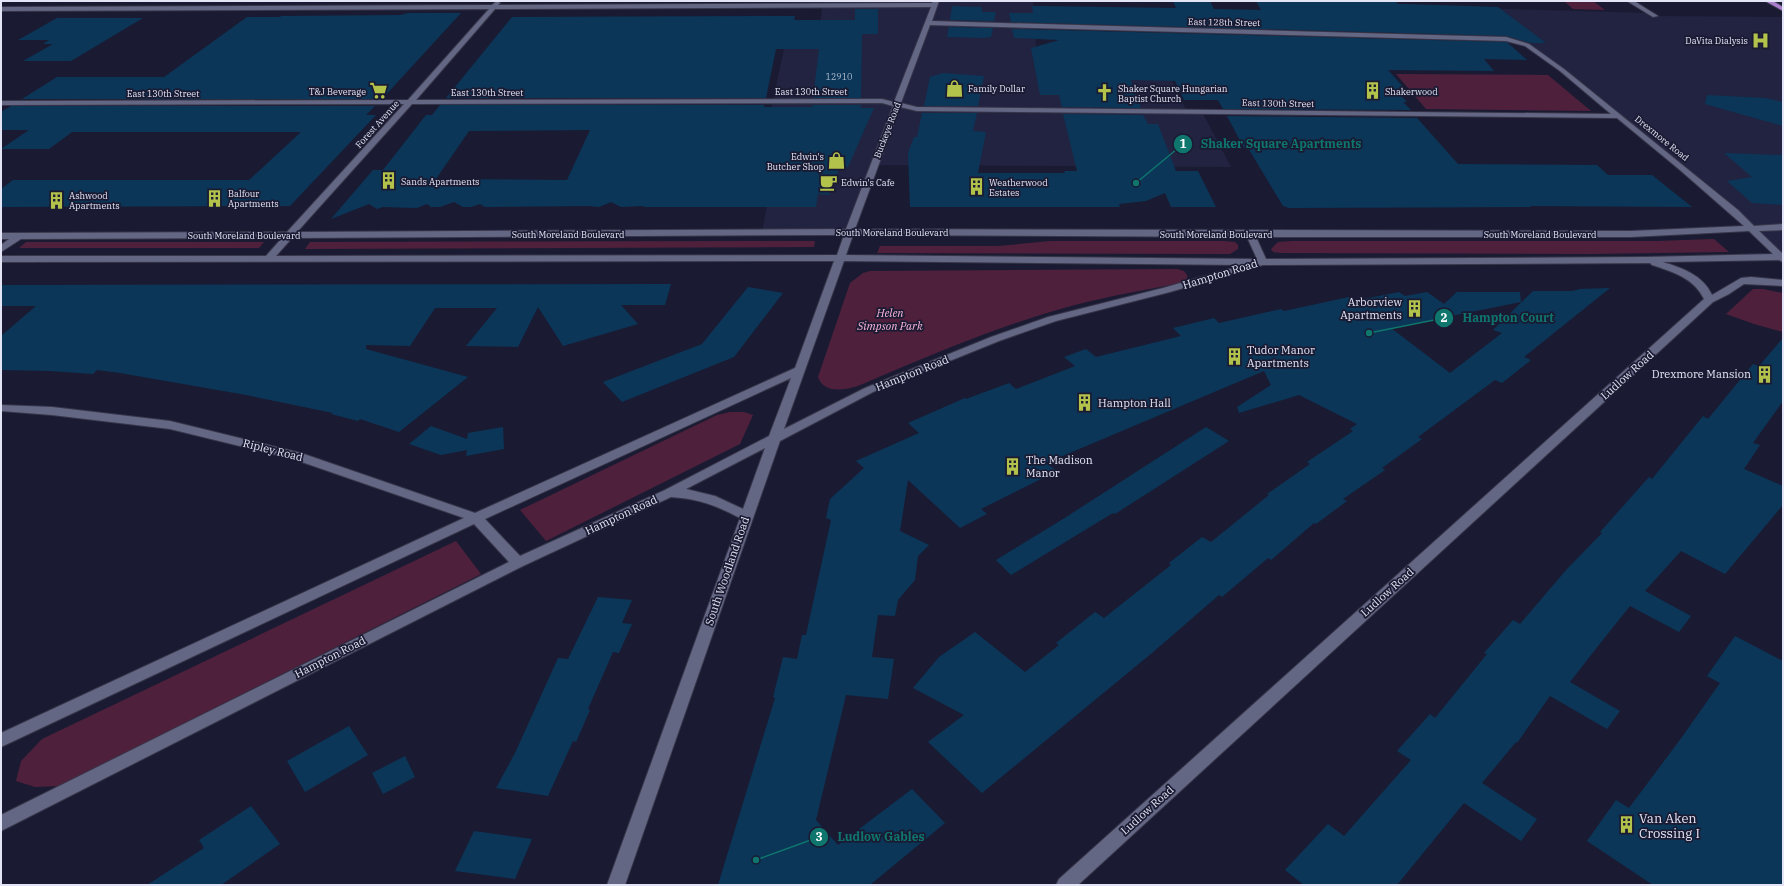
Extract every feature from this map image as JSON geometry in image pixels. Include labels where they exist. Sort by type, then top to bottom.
[{"type":"main road","points":[[1768,1],[1783,9]]},
{"type":"street","points":[[1630,1],[1655,16]]},
{"type":"street","points":[[1,9],[497,4],[935,3]]},
{"type":"street","name":"Buckeye Road","points":[[839,258],[935,3]]},
{"type":"street","name":"Forest Avenue","points":[[268,259],[497,4]]},
{"type":"street","name":"East 128th Street","points":[[927,23],[1494,38],[1520,42]]},
{"type":"street","name":"Drexmore Road","points":[[1520,42],[1527,45],[1550,61],[1620,116],[1752,228],[1782,257]]},
{"type":"street","name":"East 130th Street","points":[[1,103],[882,101],[917,110],[1620,116]]},
{"type":"street","name":"South Moreland Boulevard","points":[[1,236],[849,232],[1631,234],[1783,227]]},
{"type":"street","points":[[1250,234],[1263,262]]},
{"type":"street","points":[[1,249],[20,236]]},
{"type":"street","points":[[1,259],[839,258],[1263,262],[1645,260],[1782,257]]},
{"type":"street","name":"South Woodland Road","points":[[616,885],[839,258]]},
{"type":"street","points":[[1645,260],[1689,276],[1706,290],[1709,300]]},
{"type":"street","name":"Hampton Road","points":[[1,823],[518,563],[669,493],[775,437],[869,390],[995,339],[1052,319],[1166,290],[1263,262]]},
{"type":"street","name":"Ludlow Road","points":[[1065,885],[1709,300],[1725,292],[1741,281],[1751,280],[1783,283]]},
{"type":"street","points":[[1,740],[476,518],[799,370]]},
{"type":"street","name":"Ripley Road","points":[[1,408],[52,411],[170,425],[297,456],[476,518],[518,563]]},
{"type":"street","points":[[669,493],[684,492],[718,501],[746,516]]},
{"type":"shaded area","points":[[823,1],[1033,1],[1037,63],[1165,66],[1187,112],[1202,112],[1231,167],[874,165],[849,232],[762,232],[775,165],[759,165],[788,31],[819,31]]},
{"type":"shaded area","points":[[1469,8],[1650,13],[1655,16],[1783,17],[1783,259],[1620,116],[1527,45],[1502,38]]},
{"type":"green space","points":[[1564,1],[1593,1],[1605,10],[1573,9]]},
{"type":"green space","points":[[1396,74],[1548,75],[1591,111],[1426,109]]},
{"type":"green space","points":[[1714,239],[1729,252],[1590,254],[1281,253],[1273,252],[1271,249],[1278,242],[1292,241],[1656,241]]},
{"type":"green space","points":[[815,241],[814,247],[305,249],[310,242]]},
{"type":"green space","points":[[1050,241],[1224,241],[1235,242],[1238,245],[1238,249],[1230,254],[877,253],[880,246],[999,246]]},
{"type":"green space","points":[[26,242],[264,242],[259,248],[19,248]]},
{"type":"green space","name":"Helen Simpson Park","points":[[1177,269],[1184,271],[1187,275],[1187,279],[1184,282],[1099,299],[1044,314],[963,342],[858,386],[847,389],[830,388],[825,386],[818,377],[850,283],[863,273],[870,271]]},
{"type":"green space","points":[[1753,289],[1763,289],[1783,293],[1783,332],[1726,314]]},
{"type":"green space","points":[[730,412],[744,412],[753,415],[740,444],[546,541],[520,510],[717,415]]},
{"type":"green space","points":[[456,541],[481,574],[60,786],[35,787],[16,781],[21,761],[42,739]]},
{"type":"building","points":[[1173,1],[1210,1],[1214,9],[1261,10],[1256,1],[1395,1],[1398,4],[1498,7],[1546,43],[1531,43],[1506,36],[1011,22],[1009,13],[1033,13],[1032,6],[1176,8]]},
{"type":"building","points":[[952,6],[982,7],[982,12],[996,12],[994,21],[950,20]]},
{"type":"building","points":[[855,9],[878,9],[878,34],[862,34],[861,98],[813,98],[819,49],[776,49],[766,98],[446,98],[512,17],[795,16],[794,20],[855,20]]},
{"type":"building","points":[[408,13],[461,13],[382,99],[22,99],[57,77],[164,77],[247,17],[400,15]]},
{"type":"building","points":[[57,18],[143,18],[71,61],[23,61],[53,44],[43,44],[49,40],[18,40]]},
{"type":"building","points":[[949,27],[993,28],[991,37],[947,37]]},
{"type":"building","points":[[1012,29],[1506,42],[1527,60],[1484,59],[1494,71],[1388,70],[1405,89],[1395,89],[1407,102],[1403,102],[1411,110],[1223,109],[1218,100],[1184,100],[1175,81],[1131,80],[1141,108],[1062,107],[1059,95],[1040,95],[1031,48],[1059,40],[1014,38]]},
{"type":"building","name":"Family Dollar","points":[[943,73],[984,76],[978,106],[924,106],[930,77]]},
{"type":"building","points":[[1707,95],[1765,98],[1783,102],[1783,126],[1705,104]]},
{"type":"building","points":[[440,105],[764,105],[764,107],[812,107],[813,105],[861,105],[861,108],[874,108],[848,167],[840,167],[829,195],[818,194],[816,207],[621,207],[611,202],[599,207],[485,207],[480,204],[471,207],[463,207],[454,202],[440,207],[431,207],[427,204],[417,208],[383,207],[377,209],[369,204],[331,219],[373,170],[383,170],[426,115],[432,115]],"holes":[[[590,130],[567,180],[436,179],[469,131]]]},
{"type":"building","points":[[11,106],[375,106],[366,115],[376,115],[290,206],[1,207],[1,189],[13,180],[249,180],[301,132],[72,132],[49,149],[1,149],[29,130],[1,130],[1,112]]},
{"type":"building","points":[[922,113],[977,113],[973,131],[986,132],[978,173],[1065,173],[1064,171],[1077,171],[1063,114],[1143,115],[1148,124],[1158,124],[1176,171],[1198,171],[1216,207],[1171,207],[1165,193],[1146,201],[1119,204],[1120,207],[910,207],[908,153],[914,137],[917,137]]},
{"type":"building","points":[[1227,116],[1417,118],[1458,164],[1597,165],[1608,175],[1652,175],[1692,207],[1531,206],[1289,208],[1283,206],[1248,148],[1244,148]]},
{"type":"building","points":[[1724,153],[1783,155],[1783,205],[1752,203],[1727,181],[1752,177]]},
{"type":"building","points":[[671,284],[665,305],[621,305],[638,324],[563,346],[538,307],[518,347],[466,346],[497,308],[435,308],[410,346],[366,345],[366,349],[468,377],[399,432],[360,419],[358,421],[331,414],[333,413],[246,395],[120,373],[97,370],[93,374],[1,370],[1,336],[36,306],[1,306],[1,285]]},
{"type":"building","points":[[748,287],[783,293],[734,357],[622,402],[603,382],[702,344]]},
{"type":"building","points":[[1610,288],[1524,357],[1531,360],[1502,383],[1495,380],[1418,437],[1422,439],[1382,468],[1385,470],[1343,499],[1347,501],[1316,524],[1314,523],[1271,560],[1268,558],[1222,597],[1219,595],[1152,653],[982,793],[928,742],[964,715],[913,688],[939,657],[975,632],[1025,672],[1059,645],[1056,643],[1095,612],[1104,618],[1171,565],[1169,563],[1202,537],[1211,542],[1269,495],[1267,494],[1310,464],[1307,462],[1353,431],[1350,429],[1357,424],[1299,395],[1239,413],[1237,407],[1271,385],[1264,371],[1046,463],[1057,471],[981,509],[987,514],[960,528],[908,480],[900,531],[929,545],[918,556],[915,580],[898,600],[895,616],[878,615],[872,657],[894,659],[888,699],[846,695],[816,820],[838,845],[912,789],[945,823],[870,885],[718,885],[775,698],[773,697],[783,657],[797,659],[802,635],[806,635],[831,520],[826,518],[830,499],[864,468],[856,461],[919,433],[908,423],[965,398],[966,399],[1009,383],[1016,389],[1075,366],[1064,357],[1086,349],[1096,357],[1181,336],[1173,328],[1214,318],[1219,323],[1281,309],[1284,311],[1349,297],[1354,301],[1399,292],[1405,296],[1427,292],[1444,304],[1457,292],[1520,292],[1521,302],[1391,328],[1450,373],[1502,333],[1493,330],[1533,291],[1572,291],[1580,289]]},
{"type":"building","points":[[1783,338],[1783,401],[1753,443],[1760,445],[1744,469],[1783,486],[1783,505],[1725,574],[1681,551],[1645,591],[1691,616],[1679,632],[1630,606],[1598,646],[1570,682],[1620,711],[1607,729],[1550,696],[1517,743],[1516,742],[1482,783],[1537,819],[1521,841],[1464,803],[1397,885],[1304,885],[1285,870],[1328,824],[1344,836],[1411,760],[1397,751],[1430,714],[1435,718],[1487,654],[1484,653],[1513,620],[1520,624],[1567,569],[1602,533],[1600,532],[1649,477],[1652,479],[1703,416],[1708,419],[1753,364],[1759,366]]},
{"type":"building","points":[[431,426],[467,439],[468,433],[503,427],[504,449],[466,456],[467,450],[441,455],[409,444]]},
{"type":"building","points":[[1206,427],[1229,441],[1115,514],[1113,513],[1011,575],[996,560],[1063,519]]},
{"type":"building","points":[[598,597],[632,600],[622,623],[632,624],[619,653],[613,652],[588,709],[590,710],[576,742],[573,741],[548,796],[496,788],[515,753],[558,658],[568,659]]},
{"type":"building","points":[[1735,636],[1783,661],[1783,885],[1653,885],[1587,841],[1616,800],[1629,808],[1682,737],[1720,683],[1707,676]]},
{"type":"building","points":[[349,726],[368,755],[305,792],[287,761]]},
{"type":"building","points":[[405,756],[415,777],[383,794],[372,773]]},
{"type":"building","points":[[251,806],[280,844],[221,885],[147,885],[204,848],[199,840]]},
{"type":"building","points":[[474,831],[532,839],[515,879],[455,871]]},
{"type":"place","name":"DaVita Dialysis","points":[[1761,40]]},
{"type":"place","name":"Family Dollar","points":[[955,88]]},
{"type":"place","name":"T&J Beverage","points":[[379,91]]},
{"type":"place","name":"Shakerwood","points":[[1372,91]]},
{"type":"place","name":"Shaker Square Hungarian Baptist Church","points":[[1105,93]]},
{"type":"place","name":"Edwin's Butcher Shop","points":[[837,161]]},
{"type":"place","name":"Sands Apartments","points":[[388,181]]},
{"type":"place","name":"Edwin's Cafe","points":[[828,182]]},
{"type":"place","name":"Shaker Square Apartments","points":[[1136,183]]},
{"type":"place","name":"Weatherwood Estates","points":[[976,187]]},
{"type":"place","name":"Balfour Apartments","points":[[215,198]]},
{"type":"place","name":"Ashwood Apartments","points":[[56,200]]},
{"type":"place","name":"Arborview Apartments","points":[[1415,308]]},
{"type":"place","name":"Hampton Court","points":[[1369,333]]},
{"type":"place","name":"Tudor Manor Apartments","points":[[1234,356]]},
{"type":"place","name":"Drexmore Mansion","points":[[1764,374]]},
{"type":"place","name":"Hampton Hall","points":[[1085,403]]},
{"type":"place","name":"The Madison Manor","points":[[1013,466]]},
{"type":"place","name":"Van Aken Crossing I","points":[[1626,825]]},
{"type":"place","name":"Ludlow Gables","points":[[756,860]]}]
